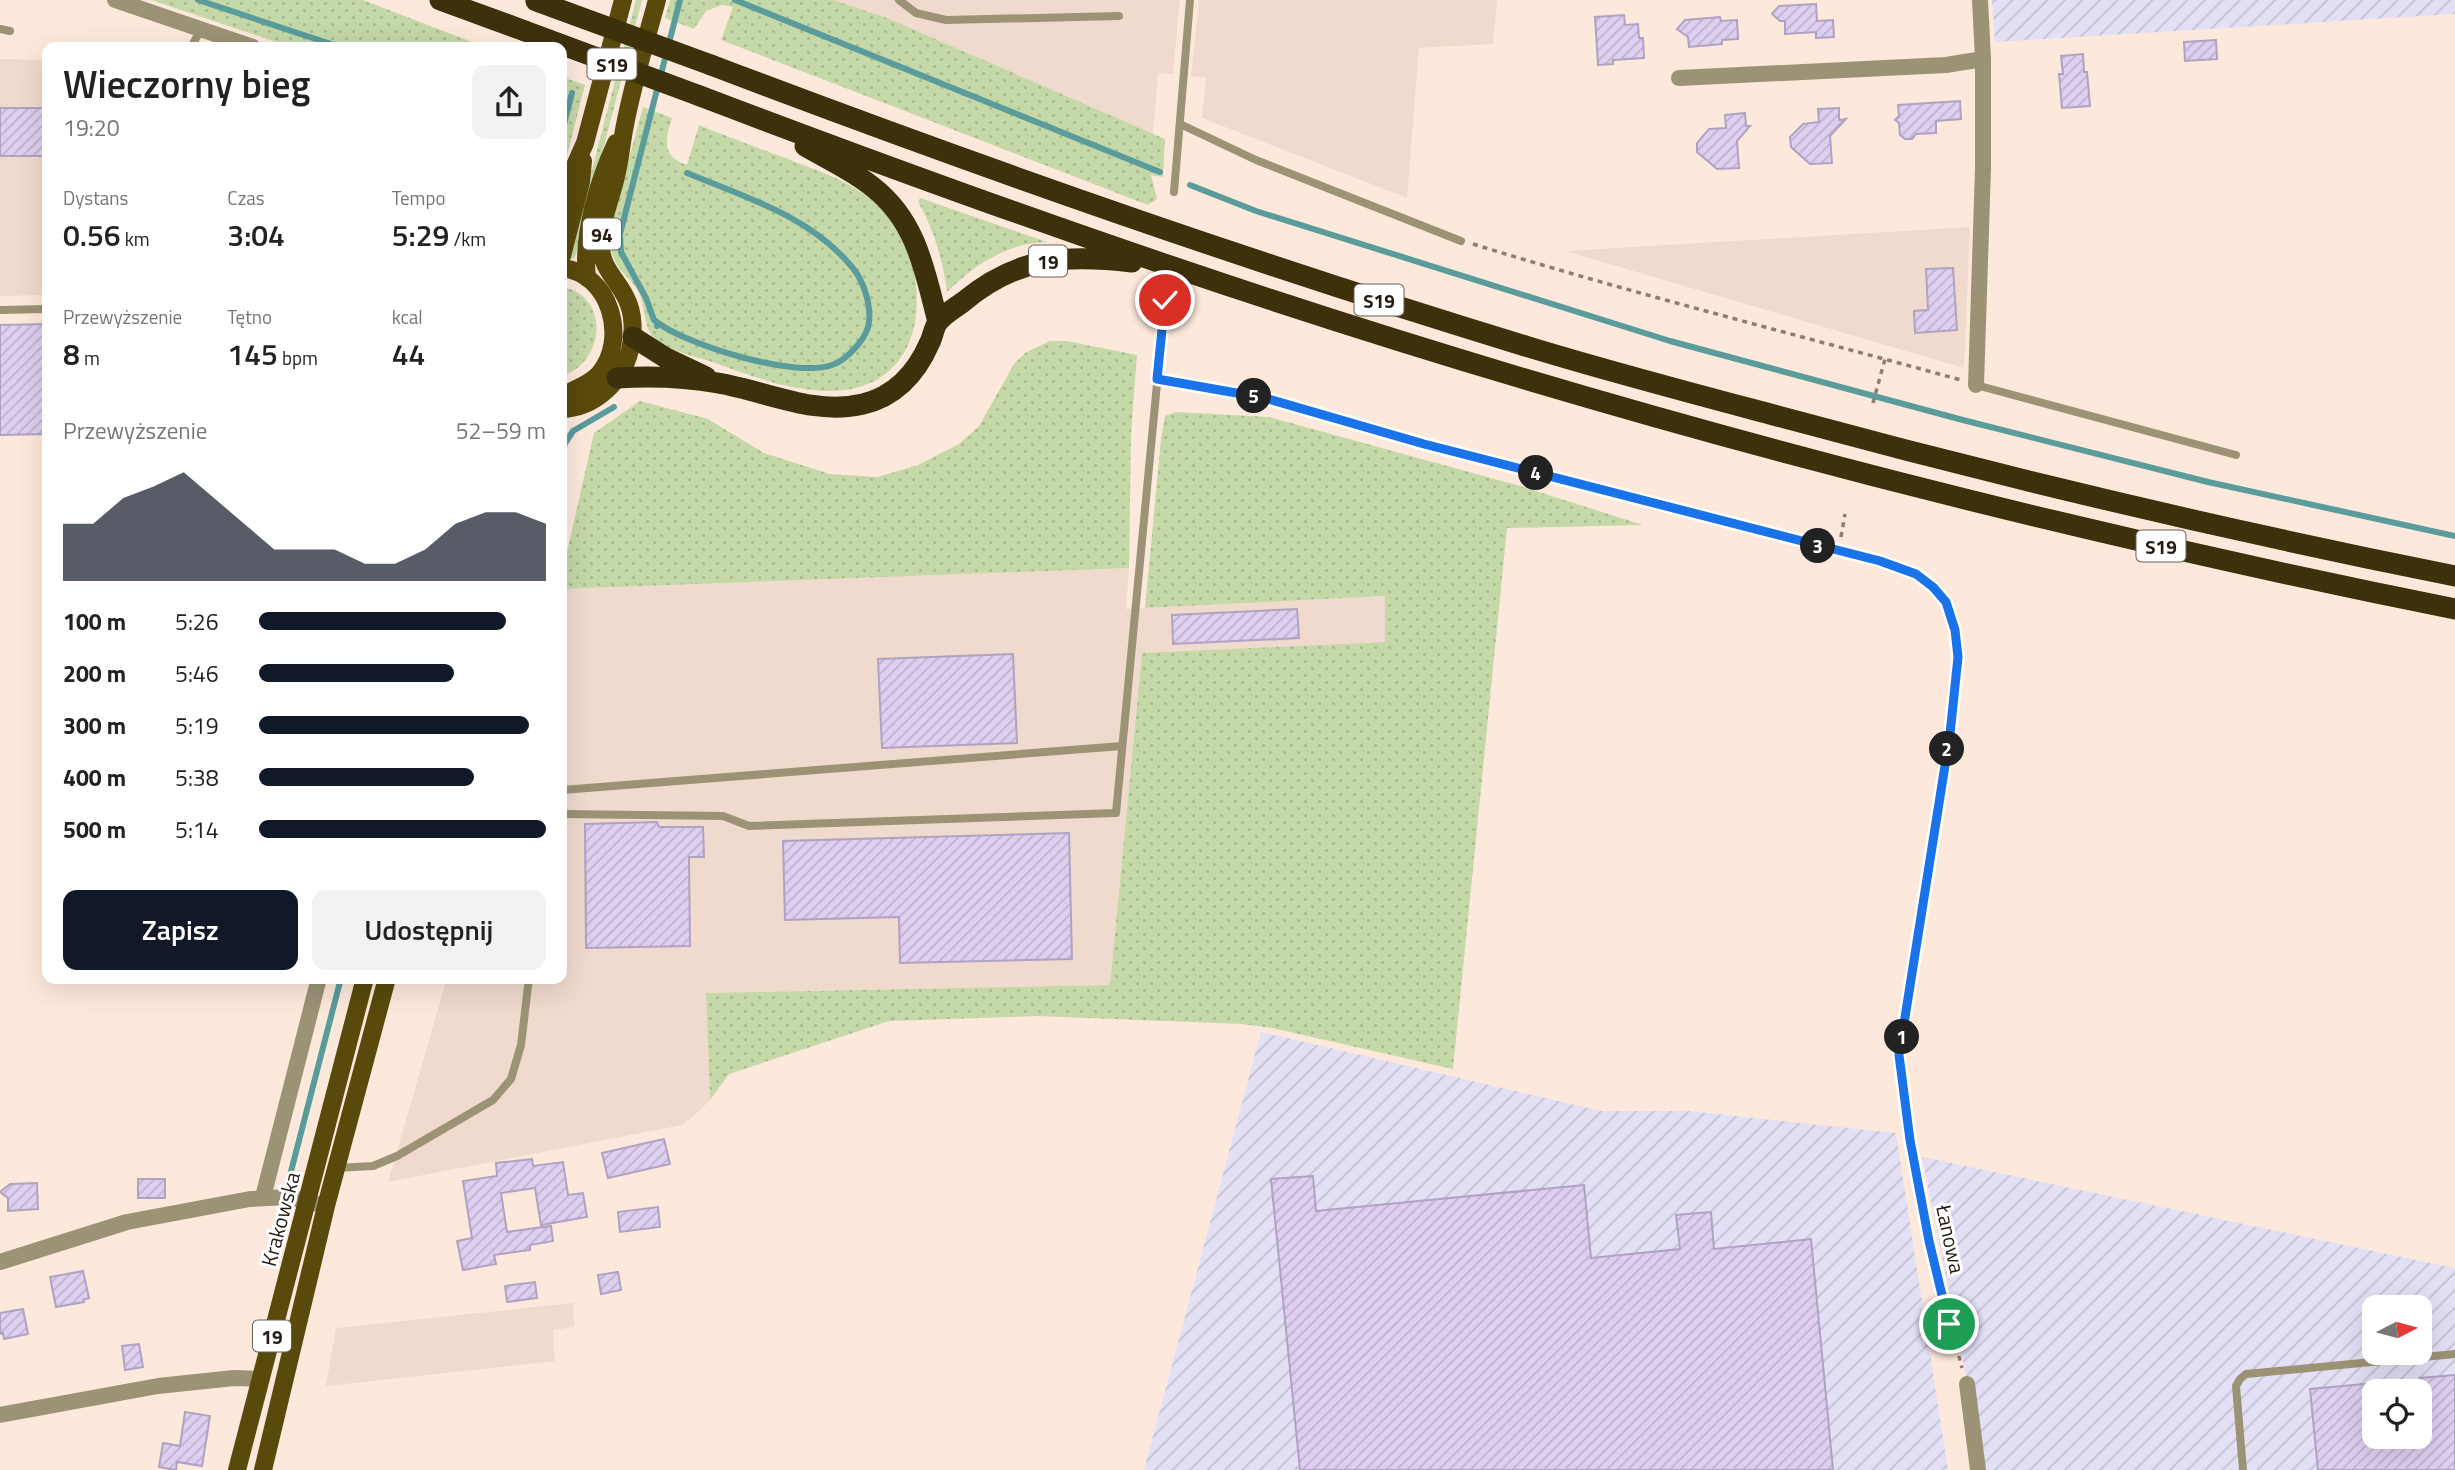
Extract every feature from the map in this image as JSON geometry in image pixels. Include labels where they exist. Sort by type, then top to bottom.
[{"type":"highway","name":"S19","points":[[440,0],[555,42]]},
{"type":"highway","name":"S19","points":[[535,0],[881,130],[1150,226],[1535,349],[1885,446],[2203,522],[2455,576]]},
{"type":"highway","name":"S19","points":[[567,47],[905,173],[1175,268],[1517,376],[1816,460],[2180,550],[2455,609]]},
{"type":"highway","points":[[758,118],[874,187],[896,210],[917,244],[938,322]]},
{"type":"highway","name":"19","points":[[617,378],[640,376],[718,383],[822,407],[851,407],[892,392],[914,372],[938,322],[989,281],[1031,264],[1097,258],[1175,268]]},
{"type":"highway","points":[[633,337],[666,358],[718,383]]},
{"type":"main road","points":[[567,188],[584,143],[623,0]]},
{"type":"main road","name":"94","points":[[617,378],[628,359],[633,337],[630,309],[627,298],[608,272],[601,248],[601,234],[618,168],[624,125],[657,0]]},
{"type":"main road","name":"94","points":[[614,325],[606,300],[587,278],[585,260],[589,229],[606,165],[624,125]]},
{"type":"main road","points":[[567,238],[582,182],[584,143]]},
{"type":"main road","points":[[567,269],[587,278]]},
{"type":"main road","points":[[567,403],[599,374],[611,351],[614,325],[633,337]]},
{"type":"main road","points":[[567,407],[581,406],[596,398],[617,378]]},
{"type":"main road","name":"Krakowska","points":[[237,1470],[363,984]]},
{"type":"main road","name":"Krakowska","points":[[263,1470],[326,1206],[385,984]]},
{"type":"street","points":[[115,0],[240,42]]},
{"type":"street","points":[[1976,385],[1983,168],[1980,0]]},
{"type":"street","points":[[1679,78],[1946,65],[1983,59]]},
{"type":"street","points":[[257,1198],[317,984]]},
{"type":"street","name":"Krakowska","points":[[0,1262],[127,1222],[257,1198],[288,1197],[326,1206]]},
{"type":"street","points":[[0,1415],[158,1386],[234,1378],[261,1379]]},
{"type":"street","points":[[1967,1384],[1978,1470]]},
{"type":"lane","points":[[899,0],[916,13],[946,20],[1119,16]]},
{"type":"lane","points":[[1174,192],[1190,0]]},
{"type":"lane","points":[[194,42],[202,28]]},
{"type":"lane","points":[[0,29],[10,31]]},
{"type":"lane","points":[[1180,124],[1256,160],[1461,241]]},
{"type":"lane","points":[[567,814],[723,816],[749,826],[1116,813],[1165,300]]},
{"type":"lane","points":[[0,310],[42,309]]},
{"type":"lane","points":[[1157,379],[1265,398],[1424,444],[1838,551],[1916,574],[1946,602],[1955,630],[1958,657],[1950,734]]},
{"type":"lane","points":[[1976,385],[2236,455]]},
{"type":"lane","points":[[567,790],[1122,746]]},
{"type":"lane","points":[[336,1168],[373,1166],[397,1156],[493,1100],[512,1079],[521,1045],[528,984]]},
{"type":"lane","points":[[2243,1470],[2236,1386],[2246,1374],[2455,1354]]},
{"type":"path","points":[[1461,241],[1594,282],[1976,385]]},
{"type":"path","points":[[1873,403],[1885,359]]},
{"type":"path","points":[[1838,551],[1845,514]]},
{"type":"path","name":"Łanowa","points":[[1950,734],[1899,1055],[1910,1140],[1929,1241],[1967,1384]]},
{"type":"shaded area","points":[[833,0],[1180,0],[1173,74],[1158,73],[1153,135],[887,18]]},
{"type":"shaded area","points":[[1199,0],[1497,0],[1493,44],[1419,48],[1407,198],[1202,118],[1206,78],[1191,76]]},
{"type":"shaded area","points":[[1992,0],[2455,0],[2455,14],[1995,42]]},
{"type":"shaded area","points":[[0,59],[42,60],[42,295],[0,296]]},
{"type":"shaded area","points":[[1970,227],[1964,368],[1565,251]]},
{"type":"shaded area","points":[[1129,568],[1126,609],[1385,596],[1385,642],[1142,653],[1110,985],[706,993],[710,1100],[682,1125],[388,1182],[445,984],[567,984],[567,589]]},
{"type":"shaded area","points":[[1261,1032],[1601,1111],[1689,1111],[1896,1133],[1948,1470],[1144,1470]]},
{"type":"shaded area","points":[[1922,1157],[2455,1268],[2455,1470],[1985,1470]]},
{"type":"shaded area","points":[[573,1303],[574,1327],[553,1330],[555,1361],[326,1386],[336,1328]]},
{"type":"green space","points":[[151,0],[363,0],[472,42],[276,42]]},
{"type":"green space","points":[[636,0],[642,0],[575,257],[571,260],[571,250]]},
{"type":"green space","points":[[670,0],[833,0],[887,18],[1165,139],[1163,177],[1151,175],[1157,199],[1148,205],[721,40],[733,7],[722,5],[706,11],[694,29],[665,18]]},
{"type":"green space","points":[[567,79],[585,85],[567,155]]},
{"type":"green space","points":[[643,107],[672,118],[667,146],[679,162],[687,165],[699,125],[832,177],[853,187],[881,208],[906,246],[913,267],[917,296],[916,315],[909,343],[888,372],[867,384],[844,390],[792,387],[678,351],[653,337],[647,326],[639,293],[616,263],[610,241],[610,229]]},
{"type":"green space","points":[[920,198],[1047,242],[1018,246],[992,257],[968,273],[947,292],[937,246],[918,202]]},
{"type":"green space","points":[[567,289],[578,293],[588,302],[595,315],[594,344],[577,368],[567,373]]},
{"type":"green space","points":[[1050,341],[1066,341],[1137,355],[1131,434],[1129,568],[567,589],[567,552],[594,433],[640,401],[708,419],[764,453],[830,474],[878,477],[918,465],[959,444],[979,426],[1014,364],[1025,353]]},
{"type":"green space","points":[[1176,412],[1269,417],[1520,486],[1643,525],[1507,528],[1453,1069],[1272,1028],[1242,1024],[1037,1016],[889,1021],[729,1074],[710,1100],[706,993],[1110,985],[1142,653],[1385,642],[1385,596],[1145,608],[1161,439],[1165,416]]},
{"type":"building","points":[[1816,4],[1817,21],[1833,20],[1834,37],[1816,38],[1816,32],[1785,34],[1785,21],[1780,21],[1772,14],[1779,6]]},
{"type":"building","points":[[1624,15],[1625,25],[1638,24],[1639,38],[1643,38],[1644,58],[1613,60],[1613,64],[1598,65],[1595,17]]},
{"type":"building","points":[[1720,17],[1721,21],[1737,20],[1738,39],[1722,40],[1722,44],[1689,47],[1688,37],[1677,29],[1685,20]]},
{"type":"building","points":[[2216,40],[2217,59],[2185,61],[2184,42]]},
{"type":"building","points":[[2083,54],[2090,106],[2062,108],[2059,74],[2063,74],[2061,56]]},
{"type":"building","points":[[1960,101],[1961,119],[1936,121],[1936,133],[1916,134],[1912,139],[1905,139],[1900,135],[1899,123],[1895,120],[1899,116],[1898,105]]},
{"type":"building","points":[[0,108],[42,108],[42,156],[0,156]]},
{"type":"building","points":[[1839,108],[1839,120],[1846,119],[1830,136],[1832,163],[1810,164],[1791,147],[1790,137],[1803,124],[1819,122],[1818,109]]},
{"type":"building","points":[[1745,113],[1746,126],[1750,126],[1737,141],[1739,168],[1717,169],[1697,152],[1697,143],[1709,129],[1726,128],[1725,115]]},
{"type":"building","points":[[1953,268],[1957,330],[1915,333],[1914,311],[1928,310],[1926,269]]},
{"type":"building","points":[[42,324],[42,434],[0,435],[0,325]]},
{"type":"building","points":[[1297,609],[1299,638],[1173,644],[1172,615]]},
{"type":"building","points":[[1013,654],[1017,743],[882,748],[878,659]]},
{"type":"building","points":[[657,822],[659,827],[703,827],[704,857],[689,857],[690,946],[586,948],[585,824]]},
{"type":"building","points":[[1069,833],[1072,959],[900,963],[899,917],[785,920],[783,841]]},
{"type":"building","points":[[664,1139],[670,1164],[608,1178],[602,1153]]},
{"type":"building","points":[[532,1159],[533,1166],[563,1162],[568,1195],[583,1193],[587,1217],[541,1225],[535,1188],[501,1193],[507,1232],[551,1226],[553,1241],[530,1245],[530,1250],[494,1255],[496,1264],[463,1270],[457,1241],[472,1238],[463,1181],[497,1176],[496,1163]]},
{"type":"building","points":[[1313,1176],[1316,1211],[1584,1185],[1591,1258],[1680,1249],[1676,1215],[1711,1212],[1714,1249],[1811,1239],[1833,1470],[1300,1470],[1271,1179]]},
{"type":"building","points":[[138,1179],[165,1179],[165,1198],[138,1198]]},
{"type":"building","points":[[37,1183],[38,1209],[8,1211],[8,1198],[0,1192],[10,1184]]},
{"type":"building","points":[[658,1207],[660,1227],[620,1232],[618,1212]]},
{"type":"building","points":[[83,1271],[89,1298],[83,1300],[84,1302],[56,1307],[50,1277]]},
{"type":"building","points":[[618,1272],[621,1290],[601,1294],[598,1275]]},
{"type":"building","points":[[535,1282],[537,1298],[507,1302],[505,1286]]},
{"type":"building","points":[[23,1309],[28,1334],[4,1339],[3,1333],[0,1334],[0,1313]]},
{"type":"building","points":[[139,1344],[143,1367],[125,1370],[122,1346]]},
{"type":"building","points":[[2455,1375],[2455,1470],[2318,1470],[2310,1389],[2362,1384],[2362,1449],[2432,1449],[2432,1379],[2420,1378]]},
{"type":"building","points":[[185,1412],[210,1416],[202,1466],[177,1462],[176,1470],[159,1467],[163,1443],[180,1446]]},
{"type":"waterway","points":[[198,0],[325,42]]},
{"type":"waterway","points":[[658,323],[654,320],[646,298],[621,252],[620,234],[680,0]]},
{"type":"waterway","points":[[735,0],[1160,172]]},
{"type":"waterway","points":[[567,112],[572,93]]},
{"type":"waterway","points":[[657,326],[658,323],[693,341],[743,358],[815,368],[832,365],[846,357],[861,341],[868,326],[866,293],[852,267],[835,249],[817,234],[776,210],[687,173]]},
{"type":"waterway","points":[[1190,185],[1256,211],[1670,341],[1959,419],[2208,482],[2455,536]]},
{"type":"waterway","points":[[567,440],[573,431],[614,407]]},
{"type":"waterway","points":[[288,1183],[339,984]]},
{"type":"route","points":[[1165,300],[1157,379],[1265,398],[1424,444],[1880,561],[1916,574],[1946,602],[1955,630],[1958,657],[1950,734],[1899,1055],[1910,1140],[1929,1241],[1949,1324]]}]
